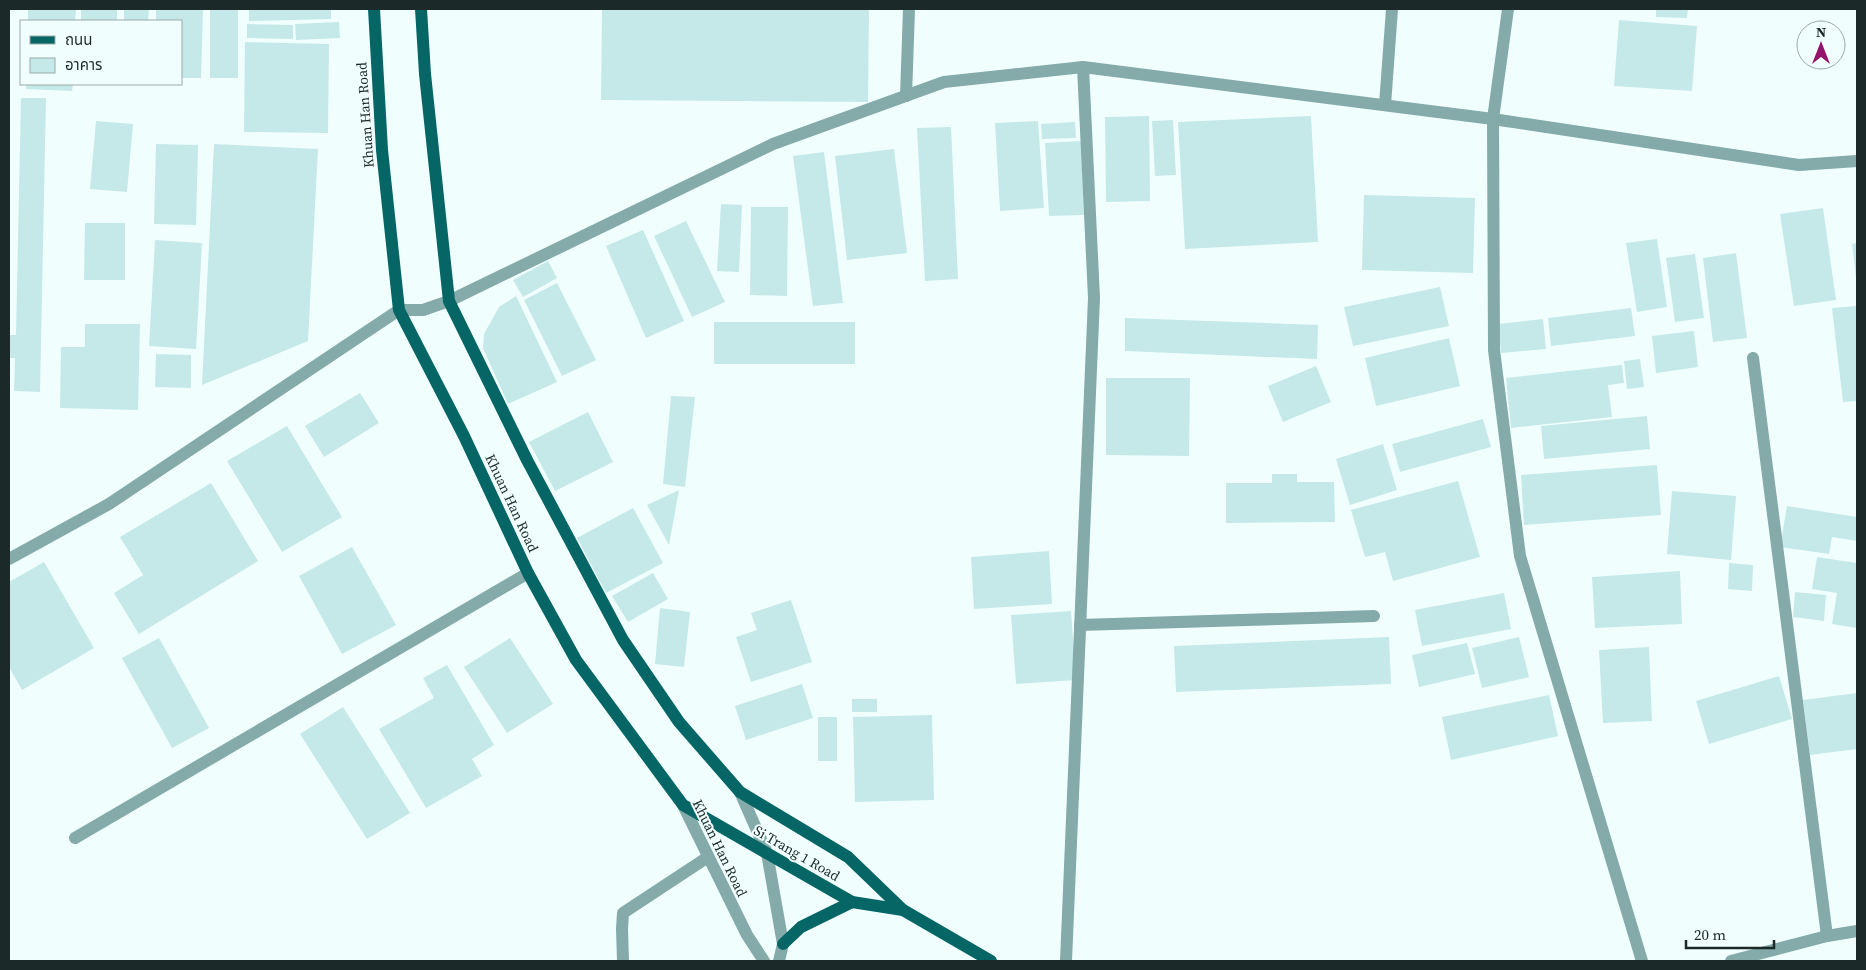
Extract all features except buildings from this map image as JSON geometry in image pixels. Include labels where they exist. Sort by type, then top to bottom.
[{"type":"main road","name":"Khuan Han Road","points":[[374,9],[382,150],[398,310],[464,436],[528,573],[576,660],[682,804]]},
{"type":"main road","points":[[421,9],[425,74],[449,301],[527,460],[623,640],[679,722],[740,792]]},
{"type":"main road","name":"Si Trang 1 Road","points":[[740,792],[848,857],[903,910],[991,961]]},
{"type":"main road","name":"Si Trang 1 Road","points":[[682,804],[852,902],[903,910]]},
{"type":"main road","points":[[784,944],[801,927],[852,902]]},
{"type":"street","points":[[906,96],[909,9]]},
{"type":"street","points":[[1385,105],[1392,9]]},
{"type":"street","points":[[1508,9],[1493,119],[1494,350],[1520,556],[1642,961]]},
{"type":"street","points":[[9,559],[109,504],[398,310],[423,310],[449,301],[773,144],[944,82],[1084,67],[1493,119],[1799,165],[1857,161]]},
{"type":"street","points":[[1066,961],[1094,298],[1084,67]]},
{"type":"street","points":[[1753,358],[1827,936]]},
{"type":"street","points":[[75,838],[528,573]]},
{"type":"street","points":[[1080,626],[1374,616]]},
{"type":"street","points":[[740,792],[767,854],[784,944],[779,961]]},
{"type":"street","name":"Khuan Han Road","points":[[682,804],[747,935],[764,961]]},
{"type":"street","points":[[623,961],[623,913],[708,857]]},
{"type":"street","points":[[1731,961],[1827,936],[1857,931]]}]
